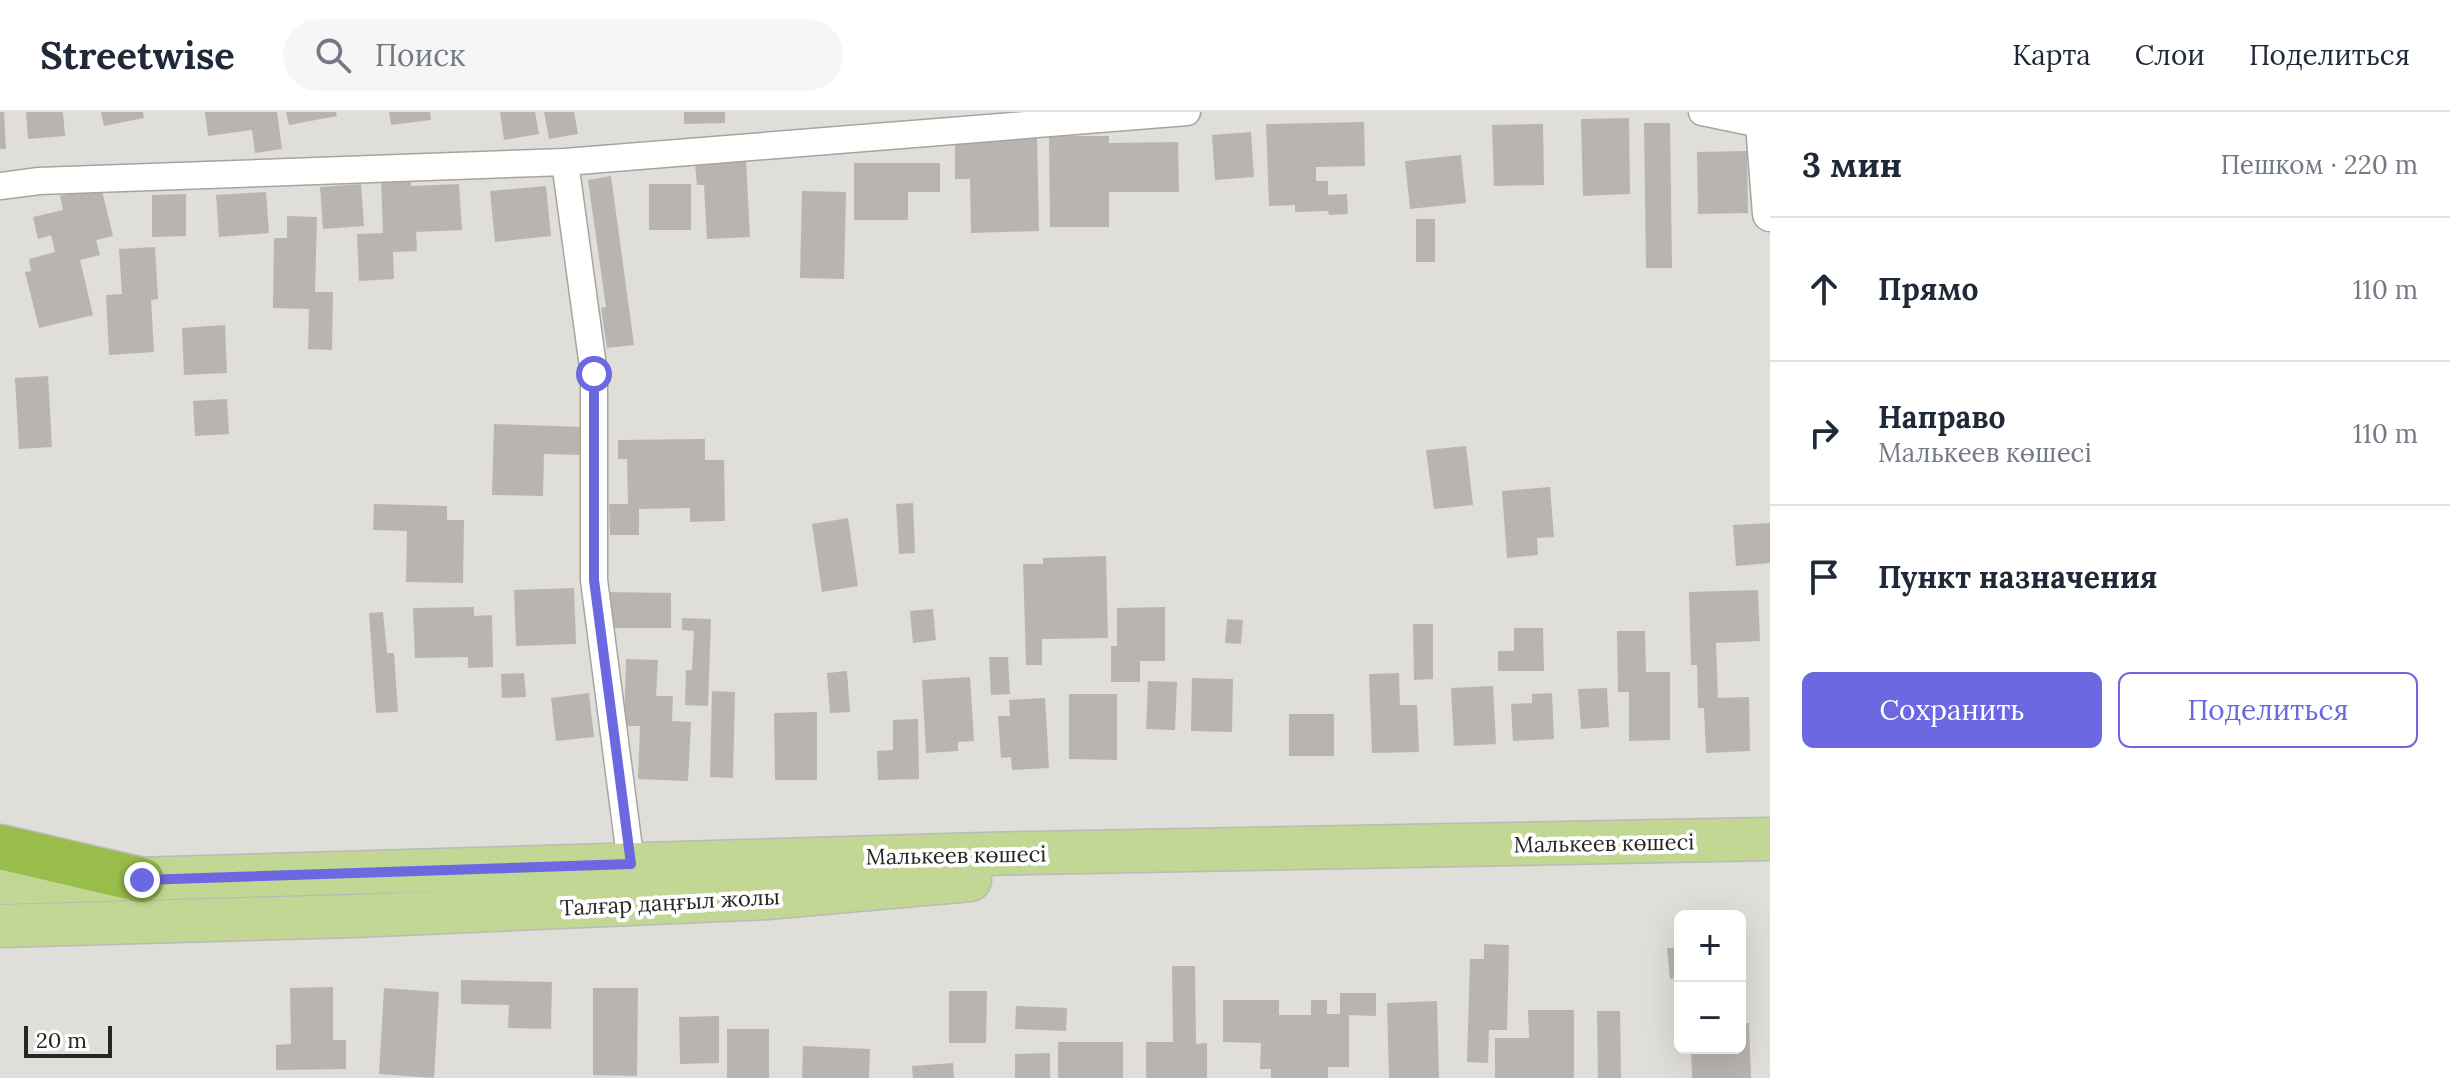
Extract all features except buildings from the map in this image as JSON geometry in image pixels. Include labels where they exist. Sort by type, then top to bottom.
[{"type":"highway","points":[[0,847],[142,880]]},
{"type":"main road","name":"Малькеев көшесі","points":[[142,880],[983,854],[1770,839]]},
{"type":"main road","name":"Талғар даңғыл жолы","points":[[0,926],[354,916],[767,898],[1337,848]]},
{"type":"main road","points":[[0,883],[142,880]]},
{"type":"street","points":[[0,186],[39,181],[565,162],[1187,112]]},
{"type":"street","points":[[1702,112],[1765,121],[1770,214]]},
{"type":"street","points":[[565,162],[594,374],[594,580],[631,864]]},
{"type":"route","points":[[142,880],[631,864],[594,580],[594,374]]}]
